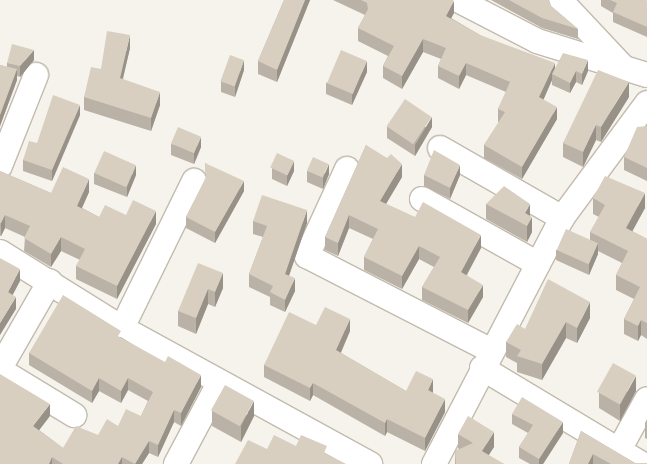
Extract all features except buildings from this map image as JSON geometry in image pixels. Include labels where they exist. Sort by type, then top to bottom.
[{"type":"street","points":[[458,0],[537,41],[636,72]]},
{"type":"street","points":[[560,0],[636,72]]},
{"type":"street","points":[[0,166],[36,75]]},
{"type":"street","points":[[434,464],[562,218],[606,177],[647,103]]},
{"type":"street","points":[[440,148],[562,218]]},
{"type":"street","points":[[347,169],[308,246],[311,262],[487,359],[642,464]]},
{"type":"street","points":[[122,328],[194,181]]},
{"type":"street","points":[[422,198],[538,264]]},
{"type":"street","points":[[0,252],[50,281],[122,328],[370,464]]},
{"type":"street","points":[[50,281],[0,369],[74,414]]},
{"type":"street","points":[[176,464],[219,382]]},
{"type":"street","points":[[619,450],[647,399]]}]
